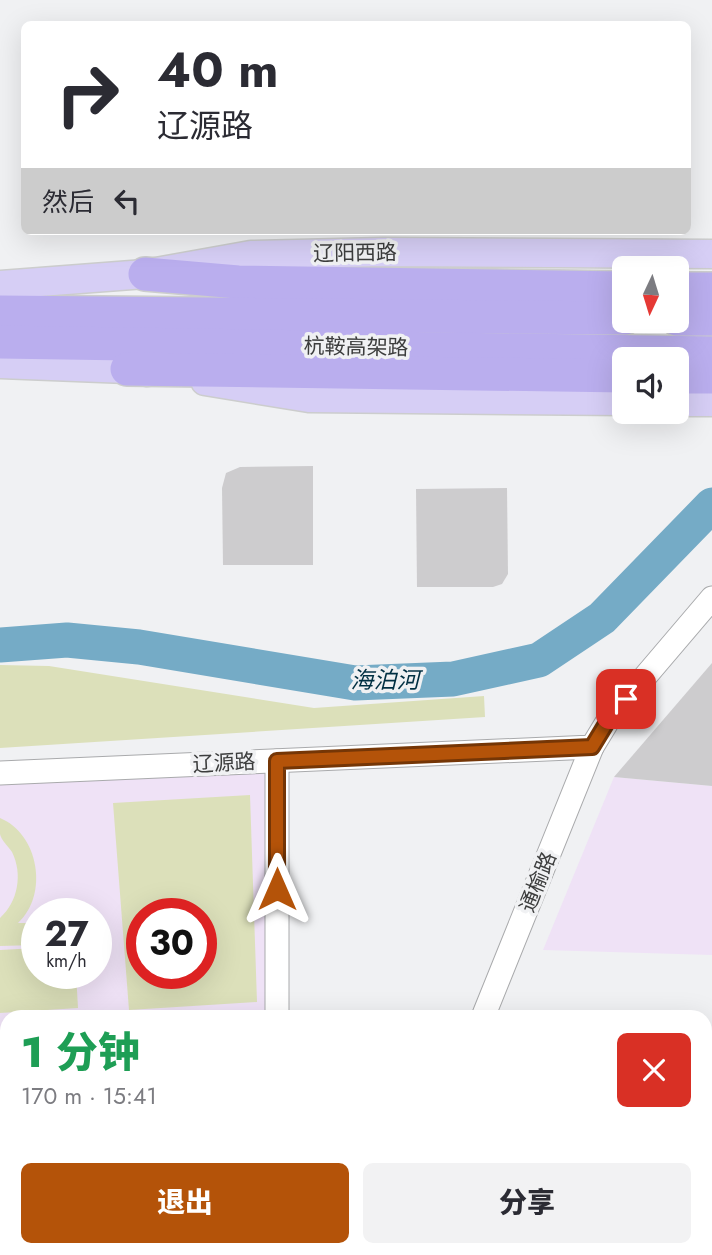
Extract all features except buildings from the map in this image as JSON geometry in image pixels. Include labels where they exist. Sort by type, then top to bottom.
[{"type":"highway","points":[[145,274],[237,282],[612,288]]},
{"type":"highway","points":[[690,289],[712,289]]},
{"type":"highway","name":"杭鞍高架路","points":[[0,312],[612,318]]},
{"type":"highway","points":[[690,319],[712,319]]},
{"type":"highway","name":"杭鞍高架路","points":[[0,342],[712,353]]},
{"type":"highway","points":[[127,369],[612,376]]},
{"type":"highway","points":[[689,377],[712,377]]},
{"type":"main road","name":"辽阳西路","points":[[0,285],[145,274],[251,255],[383,252],[712,254]]},
{"type":"main road","points":[[0,365],[127,369],[309,398],[612,401]]},
{"type":"main road","points":[[689,402],[712,402]]},
{"type":"street","points":[[592,747],[609,719],[712,598]]},
{"type":"street","name":"辽源路","points":[[0,773],[592,747]]},
{"type":"street","name":"通榆路","points":[[486,1010],[592,747]]},
{"type":"street","points":[[277,761],[277,1010]]},
{"type":"shaded area","points":[[277,761],[277,1010],[0,1010],[0,773]]},
{"type":"shaded area","points":[[614,777],[712,786],[712,955],[543,950]]},
{"type":"green space","points":[[0,665],[49,666],[314,708],[484,696],[485,717],[0,748]]},
{"type":"green space","points":[[250,795],[257,1002],[129,1010],[127,989],[217,989],[217,898],[126,898],[126,971],[113,803]]},
{"type":"green space","points":[[0,818],[24,837],[35,866],[34,898],[21,898],[21,919],[18,923],[21,923],[21,945],[0,946],[0,918],[15,896],[18,878],[12,852],[0,834]]},
{"type":"green space","points":[[21,949],[21,989],[77,989],[78,1008],[0,1010],[0,950]]},
{"type":"waterway","name":"海泊河","points":[[0,645],[67,640],[139,647],[355,683],[453,679],[539,660],[602,618],[712,505]]},
{"type":"route","points":[[277,889],[277,761],[592,747],[609,719],[626,699]]}]
